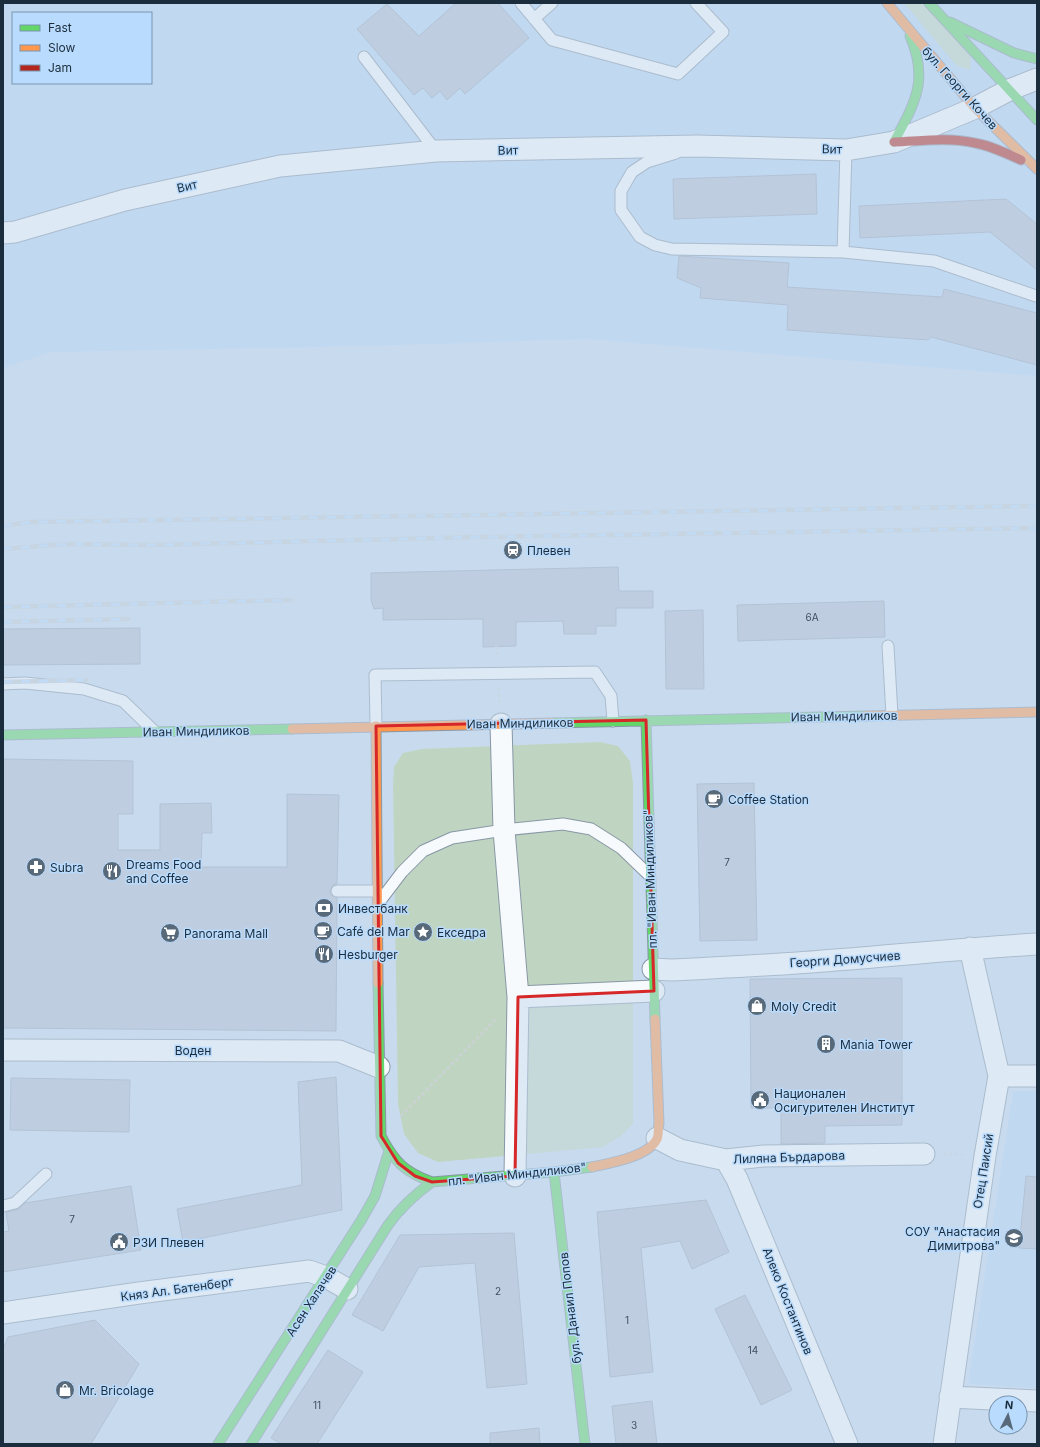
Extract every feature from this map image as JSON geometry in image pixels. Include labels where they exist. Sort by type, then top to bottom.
[{"type":"street","name":"бул. Георги Кочев","points":[[887,3],[974,108],[1037,169]]},
{"type":"street","points":[[929,3],[941,18],[1037,120]]},
{"type":"street","points":[[941,18],[1014,52],[1037,59]]},
{"type":"street","points":[[903,23],[917,52],[919,73],[917,95],[913,106],[894,142],[962,141],[983,145],[1007,153],[1037,169]]},
{"type":"street","name":"Вит","points":[[3,233],[15,232],[124,200],[280,166],[436,151],[697,146],[846,150],[894,142],[974,108],[1009,90],[1037,79]]},
{"type":"street","name":"Иван Миндиликов","points":[[3,735],[1037,712]]},
{"type":"street","name":"пл. \"Иван Миндиликов\"","points":[[376,726],[381,1136],[389,1151],[398,1163],[414,1176],[432,1182],[515,1176],[592,1167],[638,1154],[650,1148],[657,1138],[659,1123],[646,720]]},
{"type":"street","points":[[501,724],[504,830],[518,997],[515,1176]]},
{"type":"street","name":"Георги Домусчиев","points":[[653,969],[671,970],[798,963],[918,954],[970,948],[1037,944]]},
{"type":"street","name":"Отец Паисий","points":[[944,1444],[985,1156],[999,1076],[970,948]]},
{"type":"street","points":[[518,997],[654,991]]},
{"type":"street","name":"Воден","points":[[3,1050],[339,1051],[379,1067]]},
{"type":"street","points":[[999,1076],[1037,1076]]},
{"type":"street","name":"Лиляна Бърдарова","points":[[657,1138],[680,1150],[726,1160],[764,1156],[924,1154]]},
{"type":"street","name":"Асен Халачев","points":[[218,1444],[326,1277],[375,1196],[389,1151]]},
{"type":"street","name":"Алеко Костантинов","points":[[726,1160],[740,1186],[847,1444]]},
{"type":"street","name":"бул. Данаил Попов","points":[[554,1172],[585,1444]]},
{"type":"street","name":"Асен Халачев","points":[[251,1444],[388,1225],[400,1209],[416,1193],[432,1182]]},
{"type":"street","name":"Княз Ал. Батенберг","points":[[3,1313],[139,1293],[309,1271],[326,1277],[347,1289]]},
{"type":"street","points":[[950,1396],[1037,1401]]},
{"type":"lane","points":[[521,3],[552,40],[678,74],[723,32],[696,3]]},
{"type":"lane","points":[[534,19],[552,3]]},
{"type":"lane","points":[[364,57],[436,151]]},
{"type":"lane","points":[[697,146],[648,162],[632,172],[621,191],[621,210],[640,237],[655,245],[672,249],[843,252],[934,261],[1036,296]]},
{"type":"lane","points":[[843,252],[846,150]]},
{"type":"lane","points":[[888,646],[892,715]]},
{"type":"lane","points":[[376,726],[375,675],[596,672],[611,696],[612,721]]},
{"type":"lane","points":[[3,684],[25,683],[84,689],[123,701],[155,732]]},
{"type":"lane","points":[[377,905],[402,872],[423,851],[452,838],[504,830],[563,824],[591,829],[621,848],[650,876]]},
{"type":"lane","points":[[337,891],[377,891]]},
{"type":"lane","points":[[3,1206],[15,1203],[46,1174]]},
{"type":"path","points":[[381,1136],[518,997]]},
{"type":"path","points":[[924,1154],[985,1156]]},
{"type":"highlighted area","points":[[646,720],[654,991],[518,997],[515,1176],[432,1182],[415,1176],[398,1163],[381,1136],[376,726]]},
{"type":"shaded area","points":[[3,3],[1037,3],[1037,376],[587,339],[369,346],[52,352],[3,368]]},
{"type":"shaded area","name":"СОУ \"Анастасия Димитрова\"","points":[[1013,1091],[1037,1091],[1037,1388],[968,1384]]},
{"type":"green space","points":[[904,3],[925,3],[971,57],[970,70],[956,65]]},
{"type":"green space","points":[[600,742],[618,746],[630,761],[633,783],[633,1124],[621,1136],[603,1147],[438,1162],[418,1153],[404,1134],[398,1104],[393,784],[394,767],[403,753],[422,749]]},
{"type":"building","points":[[456,3],[498,3],[529,38],[465,94],[460,88],[447,100],[440,91],[432,98],[423,88],[414,95],[357,29],[387,4],[419,36]]},
{"type":"building","points":[[816,174],[817,214],[674,219],[673,179]]},
{"type":"building","points":[[1006,199],[1037,224],[1037,270],[990,232],[860,238],[859,206]]},
{"type":"building","points":[[679,256],[789,263],[787,287],[942,297],[944,289],[1037,313],[1037,365],[931,337],[928,340],[787,330],[788,305],[700,298],[701,288],[677,278]]},
{"type":"building","points":[[618,567],[619,591],[653,591],[653,608],[616,608],[616,626],[596,626],[596,634],[564,634],[563,621],[516,622],[516,646],[483,647],[483,619],[383,620],[383,608],[374,609],[371,600],[371,573]]},
{"type":"building","points":[[884,601],[885,637],[738,641],[737,605]]},
{"type":"building","points":[[703,610],[704,689],[666,689],[665,611]]},
{"type":"building","points":[[140,628],[140,664],[3,665],[3,629]]},
{"type":"building","name":"Panorama Mall","points":[[3,759],[133,761],[133,814],[118,814],[118,850],[160,850],[160,804],[211,803],[212,833],[202,833],[201,867],[287,867],[287,794],[339,795],[337,884],[333,885],[330,891],[331,895],[337,898],[336,1031],[3,1028]]},
{"type":"building","points":[[754,783],[757,940],[700,941],[697,784]]},
{"type":"building","name":"Mania Tower","points":[[902,978],[902,1125],[825,1126],[825,1143],[781,1144],[781,1108],[751,1108],[750,979]]},
{"type":"building","points":[[336,1077],[342,1210],[183,1242],[177,1209],[302,1185],[298,1082]]},
{"type":"building","points":[[11,1078],[130,1080],[129,1132],[10,1130]]},
{"type":"building","points":[[1026,1176],[1037,1177],[1037,1249],[1019,1248]]},
{"type":"building","points":[[131,1186],[141,1250],[3,1272],[3,1232],[9,1231],[6,1212],[17,1210],[25,1203]]},
{"type":"building","points":[[706,1200],[729,1252],[692,1269],[680,1241],[641,1248],[653,1372],[610,1377],[597,1212]]},
{"type":"building","points":[[514,1233],[527,1384],[487,1388],[475,1263],[419,1267],[383,1331],[352,1315],[400,1235]]},
{"type":"building","points":[[745,1295],[792,1390],[761,1405],[715,1309]]},
{"type":"building","points":[[95,1320],[139,1364],[91,1444],[3,1444],[3,1350],[8,1337]]},
{"type":"building","points":[[328,1350],[363,1372],[317,1444],[281,1444],[271,1438]]},
{"type":"building","points":[[652,1401],[657,1444],[616,1444],[612,1406]]},
{"type":"building","points":[[539,1428],[540,1444],[490,1444],[490,1433]]},
{"type":"railway","points":[[3,526],[31,522],[1037,506]]},
{"type":"railway","points":[[3,549],[68,544],[151,545],[480,537],[1037,528]]},
{"type":"railway","points":[[3,607],[292,600]]},
{"type":"railway","points":[[3,622],[128,619]]},
{"type":"railway","points":[[3,682],[86,680]]},
{"type":"traffic: fast","points":[[929,3],[1037,120]]},
{"type":"traffic: fast","points":[[950,22],[1014,53],[1037,59]]},
{"type":"traffic: fast","points":[[894,142],[913,103],[919,79],[916,52],[910,36]]},
{"type":"traffic: fast","points":[[553,723],[865,716]]},
{"type":"traffic: fast","points":[[646,720],[655,1019]]},
{"type":"traffic: fast","points":[[3,735],[292,729]]},
{"type":"traffic: fast","points":[[378,983],[381,1136],[391,1153],[401,1165],[414,1174],[432,1182],[554,1172],[592,1167]]},
{"type":"traffic: fast","points":[[218,1444],[362,1219],[375,1196],[389,1151]]},
{"type":"traffic: fast","points":[[554,1172],[585,1444]]},
{"type":"traffic: fast","points":[[251,1444],[388,1225],[408,1202],[432,1182]]},
{"type":"traffic: slow","points":[[887,3],[975,108],[1037,169]]},
{"type":"traffic: slow","points":[[865,716],[1037,712]]},
{"type":"traffic: slow","points":[[292,729],[553,723]]},
{"type":"traffic: slow","points":[[376,726],[378,983]]},
{"type":"traffic: slow","points":[[592,1167],[637,1155],[646,1150],[657,1139],[659,1123],[655,1019]]},
{"type":"traffic: jam","points":[[894,142],[934,140],[965,141],[993,148],[1021,160]]},
{"type":"place","name":"Плевен","points":[[513,550]]},
{"type":"place","name":"Coffee Station","points":[[714,799]]},
{"type":"place","name":"Subra","points":[[36,867]]},
{"type":"place","name":"Dreams Food and Coffee","points":[[112,871]]},
{"type":"place","name":"Инвестбанк","points":[[324,908]]},
{"type":"place","name":"Café del Mar","points":[[323,931]]},
{"type":"place","name":"Екседра","points":[[423,932]]},
{"type":"place","name":"Panorama Mall","points":[[170,933]]},
{"type":"place","name":"Hesburger","points":[[324,954]]},
{"type":"place","name":"Moly Credit","points":[[757,1006]]},
{"type":"place","name":"Mania Tower","points":[[826,1044]]},
{"type":"place","name":"Национален Осигурителен Институт","points":[[760,1100]]},
{"type":"place","name":"СОУ \"Анастасия Димитрова\"","points":[[1014,1238]]},
{"type":"place","name":"РЗИ Плевен","points":[[119,1242]]},
{"type":"place","name":"Mr. Bricolage","points":[[65,1390]]}]
